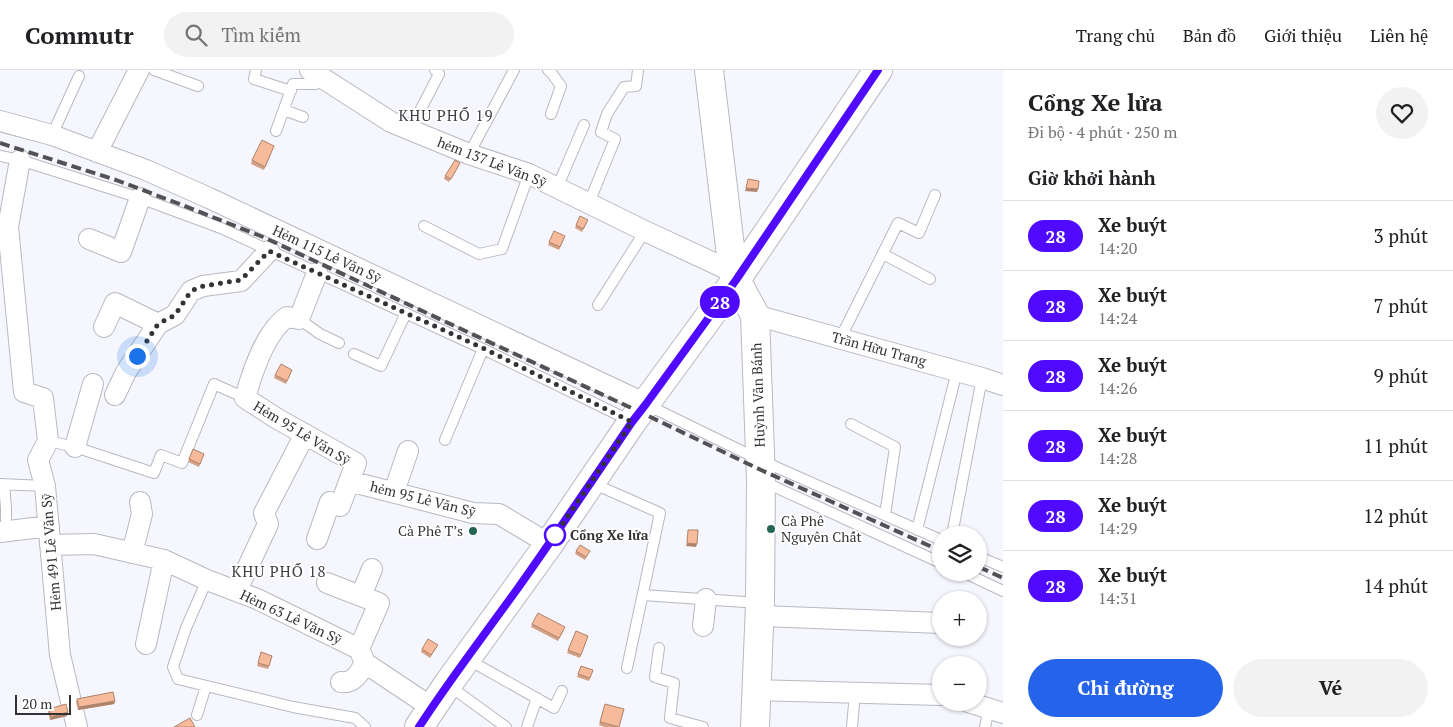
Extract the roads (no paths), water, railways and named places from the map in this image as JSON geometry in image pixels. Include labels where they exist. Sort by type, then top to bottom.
[{"type":"main road","name":"Huỳnh Văn Bánh","points":[[709,70],[734,276],[755,315],[761,470],[760,609],[755,727]]},
{"type":"main road","points":[[425,717],[549,544],[878,70]]},
{"type":"street","points":[[97,152],[138,70]]},
{"type":"street","name":"hẻm 137 Lê Văn Sỹ","points":[[320,73],[391,122],[469,154],[529,174],[734,276]]},
{"type":"street","name":"Hẻm 115 Lê Văn Sỹ","points":[[0,121],[52,135],[146,170],[209,198],[639,413]]},
{"type":"street","points":[[20,160],[8,227],[24,392],[42,398],[48,441]]},
{"type":"street","points":[[89,239],[121,252],[140,198]]},
{"type":"street","points":[[75,447],[104,390],[126,372],[158,324],[175,315],[191,291],[203,286],[241,280],[269,251]]},
{"type":"street","points":[[245,398],[251,376],[262,350],[280,321],[287,317],[299,319],[317,273]]},
{"type":"street","points":[[104,327],[115,303],[158,324]]},
{"type":"street","name":"Trần Hữu Trang","points":[[755,315],[1003,385]]},
{"type":"street","name":"Hẻm 95 Lê Văn Sỹ","points":[[245,398],[276,418],[356,463],[340,506],[330,502],[317,539]]},
{"type":"street","points":[[237,590],[268,524],[264,513],[305,434]]},
{"type":"street","name":"Hẻm 491 Lê Văn Sỹ","points":[[48,441],[38,460],[45,486],[60,655],[77,727]]},
{"type":"street","name":"Hẻm 95 Lê Văn Sỹ","points":[[394,492],[408,451]]},
{"type":"street","name":"hẻm 95 Lê Văn Sỹ","points":[[349,481],[472,513],[499,514],[549,544]]},
{"type":"street","points":[[132,553],[142,514],[140,502]]},
{"type":"street","points":[[3,531],[50,536],[164,560],[146,644]]},
{"type":"street","name":"Hẻm 63 Lê Văn Sỹ","points":[[164,560],[207,580],[237,590],[362,656],[425,717]]},
{"type":"street","points":[[361,596],[372,569]]},
{"type":"street","name":"Hẻm 63 Lê Văn Sỹ","points":[[327,583],[379,603],[353,680],[346,683],[341,682]]},
{"type":"street","points":[[703,626],[706,600]]},
{"type":"street","points":[[760,609],[932,622]]},
{"type":"street","points":[[757,690],[932,695]]},
{"type":"lane","points":[[154,70],[198,86]]},
{"type":"lane","points":[[256,70],[254,79],[291,91]]},
{"type":"lane","points":[[410,130],[439,74],[435,70]]},
{"type":"lane","points":[[469,154],[514,70]]},
{"type":"lane","points":[[548,70],[561,86],[551,114]]},
{"type":"lane","points":[[589,203],[615,139],[601,132],[607,114],[624,87],[636,86],[638,70]]},
{"type":"lane","points":[[276,131],[293,84],[316,84],[320,73]]},
{"type":"lane","points":[[52,135],[78,76]]},
{"type":"lane","points":[[284,110],[303,118]]},
{"type":"lane","points":[[557,188],[584,125]]},
{"type":"lane","points":[[0,156],[20,160],[140,198],[221,228],[483,348],[639,413],[761,470],[932,558]]},
{"type":"lane","points":[[424,226],[479,254],[502,249],[529,174]]},
{"type":"lane","points":[[840,338],[898,223],[919,233],[935,195]]},
{"type":"lane","points":[[598,305],[645,231]]},
{"type":"lane","points":[[883,254],[930,279]]},
{"type":"lane","points":[[354,354],[381,366],[406,313]]},
{"type":"lane","points":[[299,319],[320,334],[339,343]]},
{"type":"lane","points":[[445,440],[483,348]]},
{"type":"lane","points":[[917,530],[957,371]]},
{"type":"lane","points":[[954,526],[982,378]]},
{"type":"lane","points":[[48,441],[75,447],[154,473],[161,455],[182,463],[214,384],[245,398]]},
{"type":"lane","points":[[851,424],[895,447],[885,515]]},
{"type":"lane","points":[[761,470],[885,515],[932,536]]},
{"type":"lane","points":[[591,482],[660,513],[627,668]]},
{"type":"lane","points":[[3,531],[6,508],[2,484],[45,486]]},
{"type":"lane","points":[[987,561],[1003,568]]},
{"type":"lane","points":[[207,580],[186,628],[173,667],[178,679],[293,707],[355,718],[365,727]]},
{"type":"lane","points":[[981,581],[1003,591]]},
{"type":"lane","points":[[643,596],[706,600],[760,609]]},
{"type":"lane","points":[[659,648],[655,677],[674,683],[670,718],[704,727]]},
{"type":"lane","points":[[467,660],[554,708],[562,691]]},
{"type":"lane","points":[[448,684],[506,727]]},
{"type":"lane","points":[[197,715],[206,686]]},
{"type":"lane","points":[[852,727],[855,693]]},
{"type":"lane","points":[[528,727],[537,698]]},
{"type":"railway","points":[[0,143],[116,180],[263,237],[761,470],[932,547]]},
{"type":"railway","points":[[987,571],[1003,578]]},
{"type":"place","name":"Cà Phê Nguyên Chất","points":[[771,529]]},
{"type":"place","name":"Cà Phê T’s","points":[[473,531]]},
{"type":"place","name":"Cổng Xe lửa","points":[[555,535]]},
{"type":"district","name":"KHU PHỐ 19","points":[[446,116]]},
{"type":"district","name":"KHU PHỐ 18","points":[[279,572]]}]
